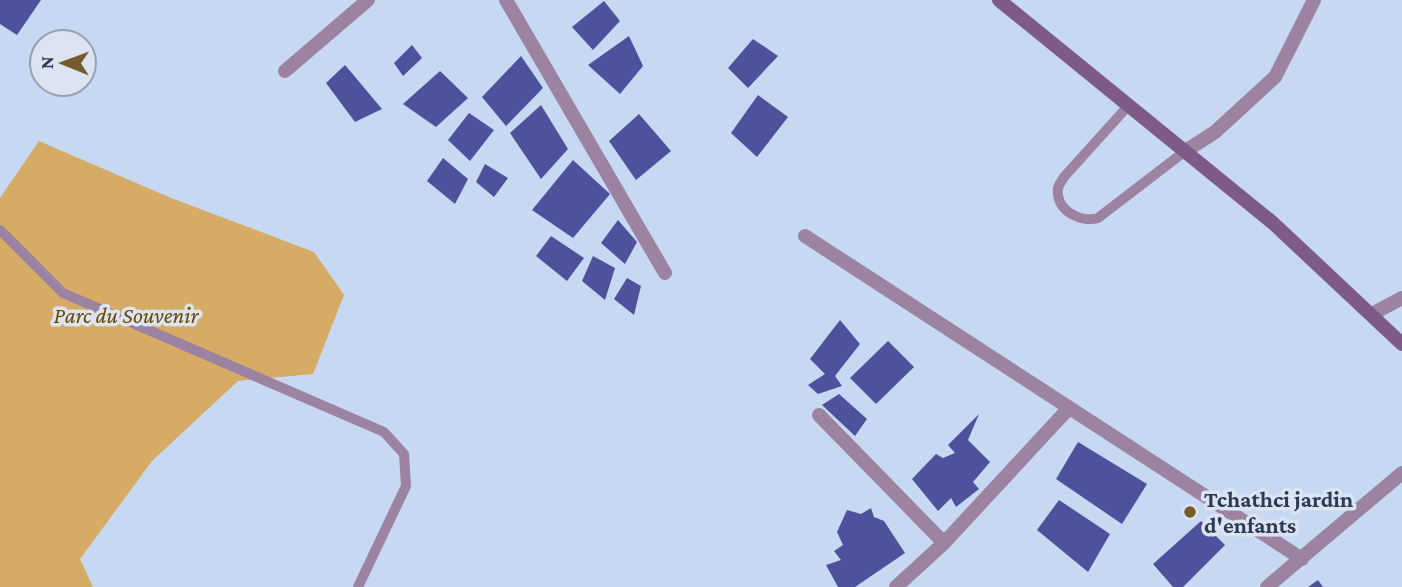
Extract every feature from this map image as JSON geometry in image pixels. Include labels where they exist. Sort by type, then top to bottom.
[{"type":"main road","points":[[999,0],[1273,223],[1402,344]]},
{"type":"street","points":[[285,71],[368,0]]},
{"type":"street","points":[[506,0],[665,273]]},
{"type":"street","points":[[1184,152],[1215,132],[1275,77],[1314,0]]},
{"type":"street","points":[[805,236],[1302,559]]},
{"type":"street","points":[[1372,314],[1402,298]]},
{"type":"street","points":[[896,587],[944,543],[1069,408]]},
{"type":"street","points":[[819,415],[944,543]]},
{"type":"street","points":[[1267,587],[1402,473]]},
{"type":"lane","points":[[1128,106],[1064,177],[1058,188],[1061,203],[1076,218],[1088,221],[1098,218],[1184,152]]},
{"type":"lane","points":[[0,230],[63,293],[384,432],[404,454],[406,486],[358,587]]},
{"type":"green space","name":"Parc du Souvenir","points":[[39,141],[171,198],[314,252],[344,295],[313,374],[238,381],[152,461],[80,559],[93,587],[0,587],[0,198]]},
{"type":"building","points":[[0,0],[41,0],[17,35],[0,24]]},
{"type":"building","points":[[604,1],[620,21],[593,50],[572,27]]},
{"type":"building","points":[[629,36],[643,66],[620,94],[588,65]]},
{"type":"building","points":[[753,39],[778,56],[748,88],[728,68]]},
{"type":"building","points":[[412,45],[422,58],[403,76],[394,63]]},
{"type":"building","points":[[521,56],[543,88],[506,126],[482,97]]},
{"type":"building","points":[[345,65],[382,109],[355,122],[326,83]]},
{"type":"building","points":[[440,71],[468,98],[436,127],[403,104]]},
{"type":"building","points":[[758,95],[788,117],[757,157],[731,133]]},
{"type":"building","points":[[541,105],[568,149],[541,179],[510,133]]},
{"type":"building","points":[[469,113],[494,130],[470,161],[448,140]]},
{"type":"building","points":[[639,114],[671,151],[636,180],[609,141]]},
{"type":"building","points":[[443,158],[468,179],[455,204],[427,181]]},
{"type":"building","points":[[573,160],[610,194],[573,238],[532,210]]},
{"type":"building","points":[[485,164],[508,178],[494,197],[476,182]]},
{"type":"building","points":[[618,220],[637,242],[625,264],[601,243]]},
{"type":"building","points":[[551,236],[584,258],[567,281],[536,256]]},
{"type":"building","points":[[593,256],[615,268],[605,300],[582,281]]},
{"type":"building","points":[[627,278],[641,286],[634,315],[614,299]]},
{"type":"building","points":[[840,320],[860,344],[835,376],[842,386],[818,394],[808,385],[825,374],[810,359]]},
{"type":"building","points":[[888,341],[914,367],[876,404],[850,378]]},
{"type":"building","points":[[839,394],[867,419],[855,436],[822,405]]},
{"type":"building","points":[[979,414],[968,440],[990,462],[973,482],[979,489],[956,507],[951,498],[938,511],[912,479],[936,454],[943,458],[955,453],[948,445]]},
{"type":"building","points":[[1078,442],[1147,484],[1122,524],[1056,479]]},
{"type":"building","points":[[1059,500],[1110,534],[1088,572],[1037,530]]},
{"type":"building","points":[[871,508],[874,517],[884,521],[905,553],[855,587],[838,587],[826,565],[841,560],[834,551],[843,545],[837,532],[847,510],[861,514]]},
{"type":"building","points":[[1201,521],[1225,545],[1183,587],[1173,587],[1153,564]]},
{"type":"building","points":[[1318,580],[1323,587],[1308,587]]},
{"type":"place","name":"Tchathci jardin d'enfants","points":[[1190,512]]}]
